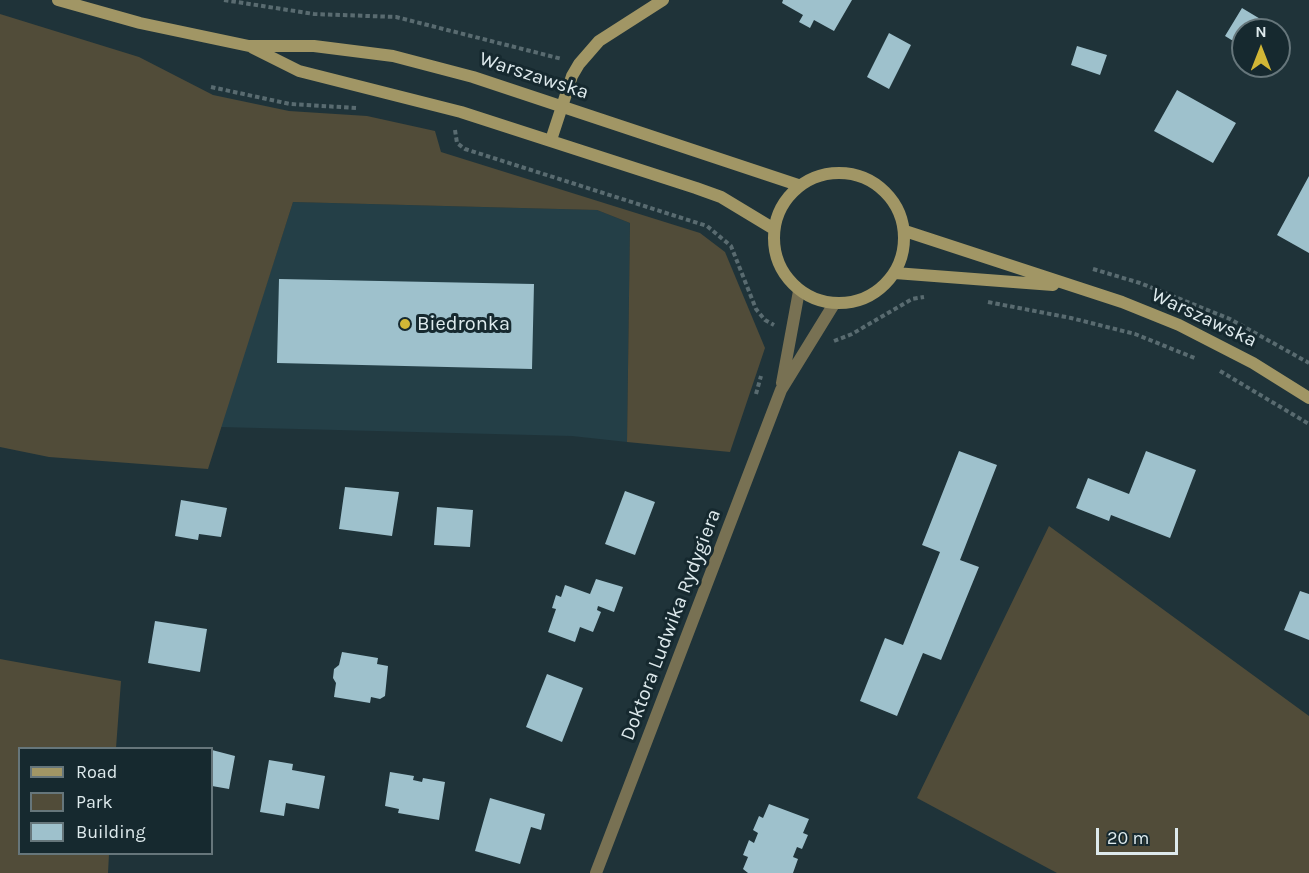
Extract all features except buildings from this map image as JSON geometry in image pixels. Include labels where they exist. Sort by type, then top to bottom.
[{"type":"main road","name":"Warszawska","points":[[58,0],[140,23],[249,46],[314,46],[393,56],[473,76],[798,184]]},
{"type":"main road","points":[[551,140],[572,76],[579,64],[599,41],[663,0]]},
{"type":"main road","name":"Warszawska","points":[[249,46],[299,71],[461,112],[721,197],[774,229]]},
{"type":"main road","points":[[835,173],[852,174],[869,180],[884,190],[896,204],[905,231],[904,248],[895,273],[875,293],[862,299],[834,304],[799,291],[788,281],[780,266],[774,229],[785,202],[798,184],[835,173]]},
{"type":"main road","name":"Warszawska","points":[[905,231],[1122,302],[1214,341],[1309,398]]},
{"type":"main road","name":"Warszawska","points":[[895,273],[1075,287]]},
{"type":"street","name":"Doktora Ludwika Rydygiera","points":[[781,390],[799,291]]},
{"type":"street","name":"Doktora Ludwika Rydygiera","points":[[596,873],[781,390],[834,304]]},
{"type":"path","points":[[224,0],[314,14],[396,17],[579,64]]},
{"type":"path","points":[[212,87],[290,104],[365,108]]},
{"type":"path","points":[[456,127],[457,143],[465,149],[707,226],[730,246],[756,309],[765,320],[791,331]]},
{"type":"path","points":[[445,129],[455,134]]},
{"type":"path","points":[[813,339],[827,344],[852,334],[912,299],[930,295]]},
{"type":"path","points":[[985,302],[1071,318],[1135,334],[1206,363]]},
{"type":"path","points":[[1217,369],[1309,424]]},
{"type":"shaded area","points":[[293,202],[597,210],[630,223],[627,442],[572,436],[220,427]]},
{"type":"green space","points":[[0,14],[139,57],[213,95],[289,111],[367,116],[435,131],[441,152],[700,233],[725,252],[765,348],[730,452],[627,442],[630,223],[597,210],[293,202],[208,469],[49,457],[0,447]]},
{"type":"green space","points":[[1049,526],[1309,716],[1309,873],[1057,873],[917,798]]},
{"type":"green space","points":[[0,659],[121,681],[116,747],[18,747],[18,855],[109,855],[108,873],[0,873]]},
{"type":"place","name":"Biedronka","points":[[405,324]]}]
